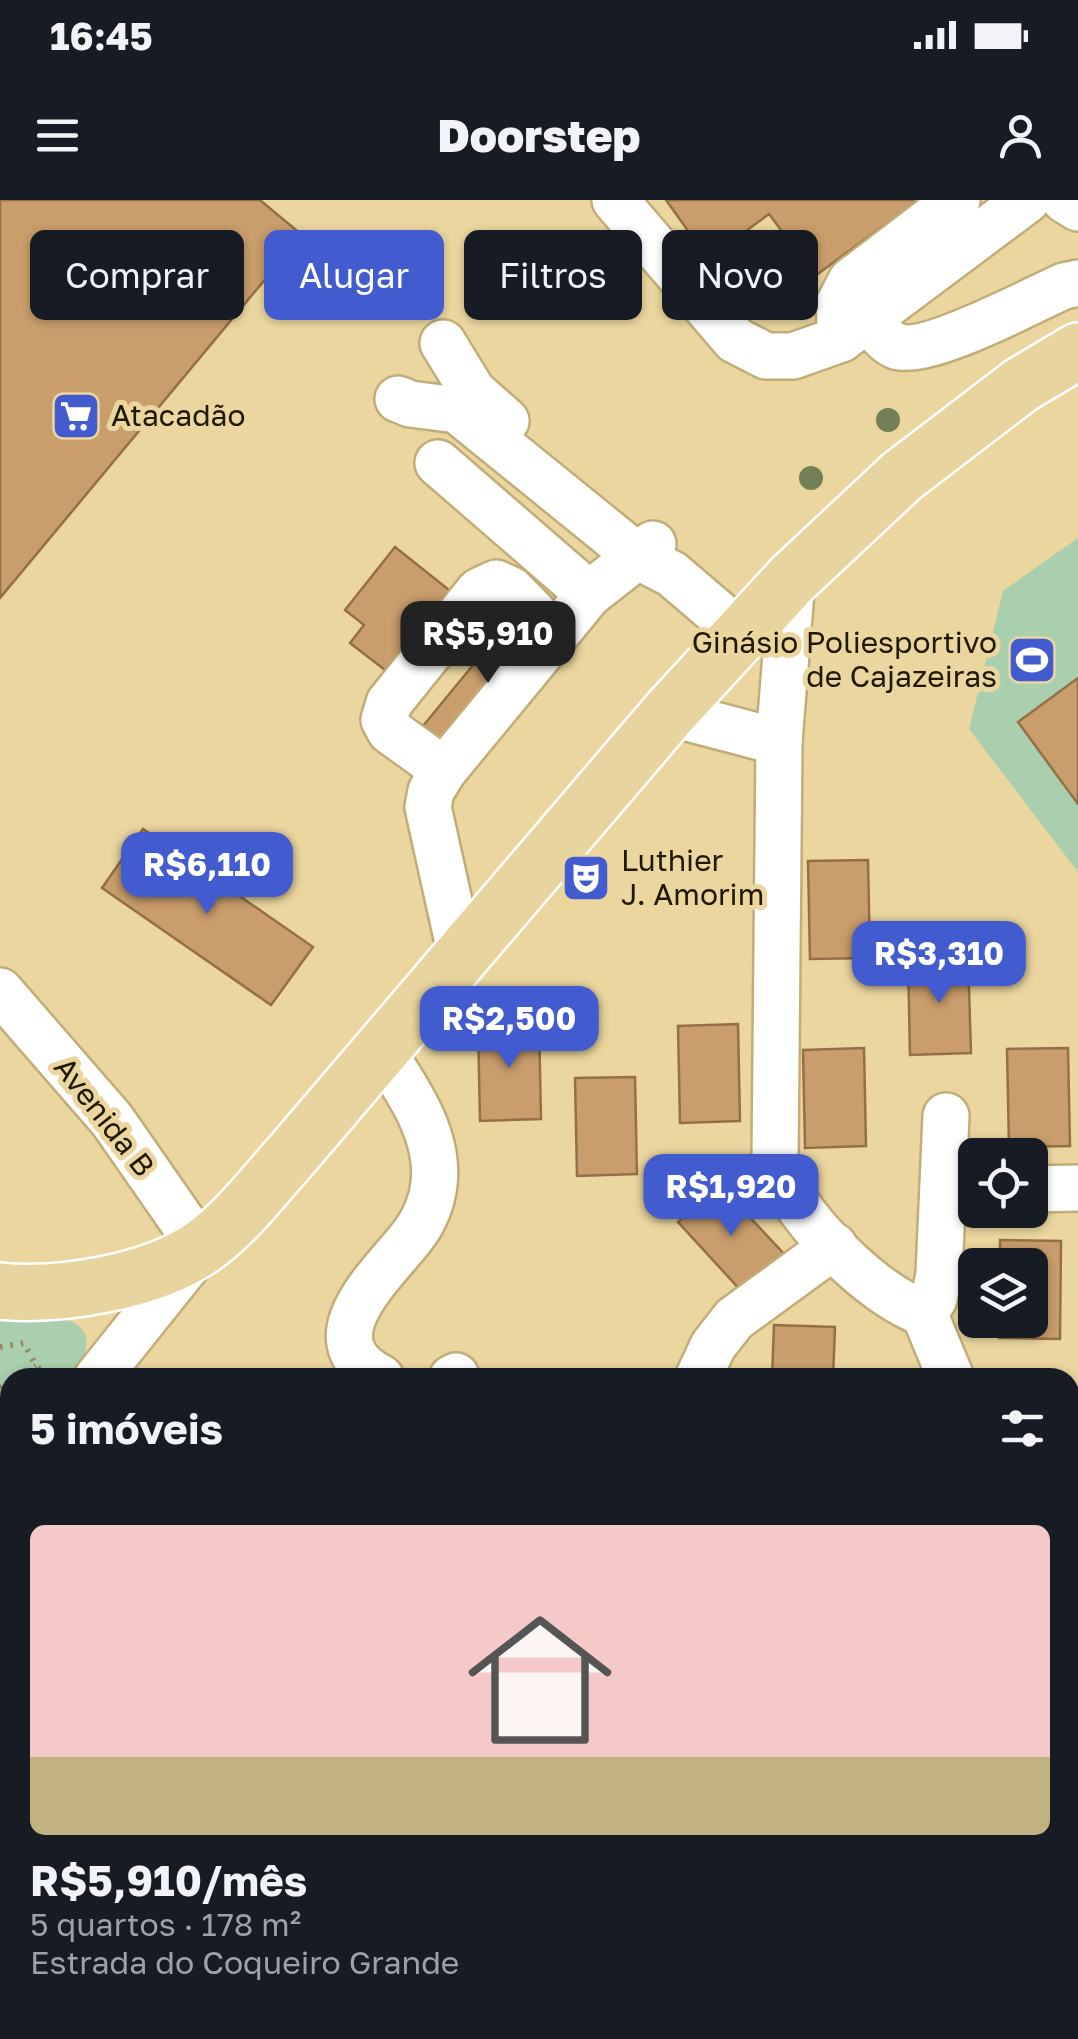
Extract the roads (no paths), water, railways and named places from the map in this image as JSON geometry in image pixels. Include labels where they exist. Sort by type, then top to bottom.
[{"type":"main road","points":[[0,1291],[73,1290],[134,1276],[201,1248],[262,1188],[558,841],[792,579],[902,476],[1021,386],[1078,351]]},
{"type":"street","points":[[616,200],[735,340],[766,356],[793,356],[854,329],[1009,205]]},
{"type":"street","points":[[957,200],[851,281],[839,304],[854,329],[910,349],[938,342],[1078,283]]},
{"type":"street","points":[[1065,200],[1078,208]]},
{"type":"street","points":[[442,343],[484,404],[741,633]]},
{"type":"street","points":[[398,399],[458,410],[654,558]]},
{"type":"street","points":[[438,464],[590,594]]},
{"type":"street","points":[[460,956],[428,807],[430,791],[590,594],[654,558]]},
{"type":"street","points":[[792,579],[779,742],[775,1160],[791,1195],[834,1246],[884,1288],[924,1312],[947,1368]]},
{"type":"street","points":[[444,770],[390,730],[384,720],[389,703],[478,591],[496,584],[510,590],[554,634]]},
{"type":"street","points":[[679,702],[779,742]]},
{"type":"street","name":"Avenida B","points":[[0,990],[112,1120],[201,1248]]},
{"type":"street","points":[[366,1368],[348,1336],[350,1317],[417,1230],[431,1204],[435,1179],[433,1153],[424,1123],[382,1049]]},
{"type":"street","points":[[946,1116],[958,1184]]},
{"type":"street","points":[[1048,1189],[1078,1188]]},
{"type":"street","points":[[924,1312],[934,1299],[958,1194]]},
{"type":"street","points":[[703,1368],[713,1346],[734,1319],[834,1246]]},
{"type":"street","points":[[105,1368],[201,1248]]},
{"type":"street","points":[[73,1290],[90,1308],[99,1327],[99,1368]]},
{"type":"place","name":"Atacadão","points":[[76,416]]},
{"type":"place","name":"Ginásio Poliesportivo de Cajazeiras","points":[[1032,660]]},
{"type":"place","name":"Luthier J. Amorim","points":[[586,878]]}]
